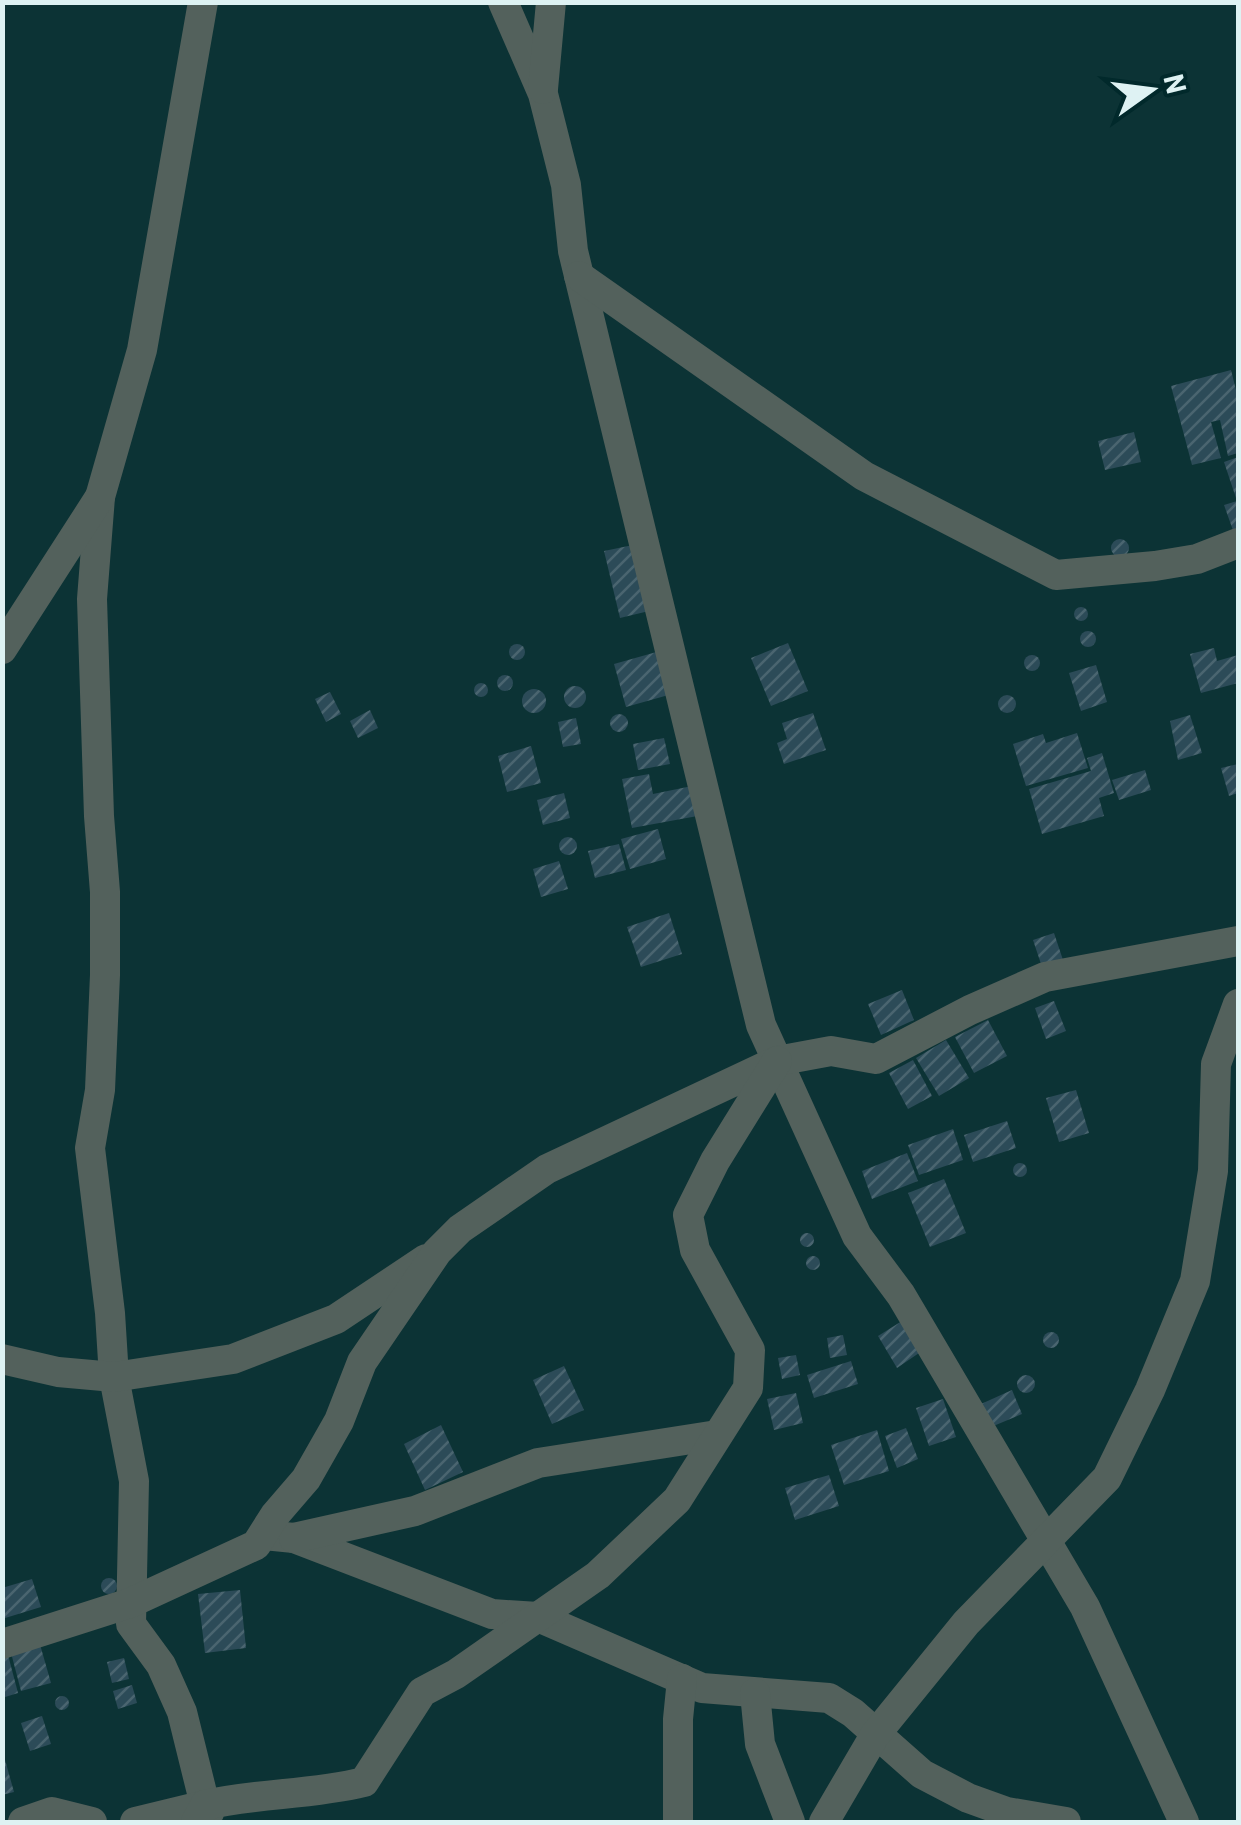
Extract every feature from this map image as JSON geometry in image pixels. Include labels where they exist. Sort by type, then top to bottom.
[{"type":"street","points":[[203,2],[142,350],[100,497],[92,600],[106,975],[100,1090],[90,1148],[114,1377],[134,1481],[132,1624],[162,1665],[182,1712],[205,1816]]},
{"type":"street","points":[[503,2],[543,94],[566,185],[579,276],[761,1025],[857,1236],[901,1296],[1085,1607],[1184,1822]]},
{"type":"street","points":[[543,94],[551,2]]},
{"type":"street","points":[[579,276],[864,476],[1056,575],[1196,559],[1238,543]]},
{"type":"street","points":[[2,648],[100,497]]},
{"type":"street","points":[[279,1536],[275,1514],[306,1479],[339,1422],[362,1362],[437,1252],[460,1229],[547,1169],[778,1061],[831,1051],[876,1060],[970,1010],[1045,977],[1238,941]]},
{"type":"street","points":[[824,1822],[875,1735],[966,1622],[1107,1478],[1150,1390],[1195,1281],[1213,1171],[1216,1064],[1238,1004]]},
{"type":"street","points":[[135,1822],[205,1816],[250,1795],[324,1791],[364,1782],[422,1692],[456,1674],[598,1575],[677,1500],[748,1388],[750,1350],[696,1250],[688,1215],[715,1161],[778,1061]]},
{"type":"street","points":[[2,1359],[58,1372],[114,1377],[234,1359],[336,1319],[437,1252]]},
{"type":"street","points":[[2,1644],[130,1602],[279,1536],[415,1511],[538,1463],[718,1435]]},
{"type":"street","points":[[279,1536],[492,1614],[538,1618],[702,1688],[829,1698],[853,1712],[922,1774],[968,1798],[1007,1812],[1066,1822]]},
{"type":"street","points":[[678,1822],[682,1678]]},
{"type":"street","points":[[756,1693],[760,1744],[790,1822]]},
{"type":"street","points":[[23,1822],[52,1812],[92,1822]]},
{"type":"building","points":[[1231,370],[1238,398],[1238,453],[1228,456],[1220,420],[1211,422],[1221,458],[1192,465],[1171,386]]},
{"type":"building","points":[[1134,432],[1141,462],[1105,470],[1098,441]]},
{"type":"building","points":[[1238,457],[1238,535],[1235,536],[1224,505],[1237,501],[1224,462]]},
{"type":"building","points":[[1120,539],[1129,548],[1120,557],[1111,548]]},
{"type":"building","points":[[633,545],[649,611],[620,618],[604,551]]},
{"type":"building","points":[[1081,607],[1088,614],[1081,621],[1074,614]]},
{"type":"building","points":[[1088,631],[1096,639],[1088,647],[1080,639]]},
{"type":"building","points":[[788,643],[808,691],[771,706],[751,658]]},
{"type":"building","points":[[517,644],[525,652],[517,660],[509,652]]},
{"type":"building","points":[[1214,648],[1217,661],[1238,655],[1238,683],[1201,693],[1190,654]]},
{"type":"building","points":[[660,651],[672,694],[626,707],[614,664]]},
{"type":"building","points":[[1032,655],[1040,663],[1032,671],[1024,663]]},
{"type":"building","points":[[1096,665],[1107,702],[1081,711],[1069,673]]},
{"type":"building","points":[[505,675],[513,683],[505,691],[497,683]]},
{"type":"building","points":[[481,683],[488,690],[481,697],[474,690]]},
{"type":"building","points":[[575,686],[583,689],[583,705],[575,708],[567,705],[564,697],[567,689]]},
{"type":"building","points":[[534,689],[543,692],[543,710],[534,713],[525,710],[522,701],[525,692]]},
{"type":"building","points":[[330,692],[341,714],[326,722],[315,699]]},
{"type":"building","points":[[1007,695],[1016,704],[1007,713],[998,704]]},
{"type":"building","points":[[370,710],[378,728],[358,738],[350,721]]},
{"type":"building","points":[[813,713],[826,750],[784,764],[777,743],[787,739],[782,723]]},
{"type":"building","points":[[619,714],[628,723],[619,732],[610,723]]},
{"type":"building","points":[[1190,715],[1202,753],[1178,760],[1170,721]]},
{"type":"building","points":[[576,718],[581,744],[563,747],[558,722]]},
{"type":"building","points":[[1077,733],[1088,768],[1026,786],[1013,744],[1043,734],[1046,743]]},
{"type":"building","points":[[664,738],[670,764],[638,770],[633,744]]},
{"type":"building","points":[[531,746],[541,783],[507,792],[498,756]]},
{"type":"building","points":[[1102,753],[1114,793],[1099,798],[1104,816],[1042,834],[1029,789],[1091,771],[1087,758]]},
{"type":"building","points":[[1238,764],[1238,793],[1229,796],[1221,768]]},
{"type":"building","points":[[1145,770],[1151,790],[1119,800],[1112,780]]},
{"type":"building","points":[[649,774],[653,794],[697,785],[703,815],[632,828],[622,779]]},
{"type":"building","points":[[564,793],[570,818],[543,825],[537,800]]},
{"type":"building","points":[[658,829],[666,859],[630,869],[621,839]]},
{"type":"building","points":[[568,837],[575,839],[575,853],[568,855],[561,853],[559,846],[561,839]]},
{"type":"building","points":[[619,844],[626,870],[595,878],[588,851]]},
{"type":"building","points":[[559,861],[568,889],[541,897],[533,869]]},
{"type":"building","points":[[669,913],[682,954],[641,967],[627,927]]},
{"type":"building","points":[[1054,933],[1063,960],[1042,967],[1033,940]]},
{"type":"building","points":[[902,990],[914,1020],[881,1035],[868,1004]]},
{"type":"building","points":[[1054,1001],[1066,1031],[1046,1039],[1035,1008]]},
{"type":"building","points":[[988,1020],[1007,1056],[974,1073],[955,1037]]},
{"type":"building","points":[[946,1040],[969,1078],[939,1096],[916,1058]]},
{"type":"building","points":[[913,1060],[932,1096],[908,1109],[889,1073]]},
{"type":"building","points":[[1076,1090],[1089,1133],[1059,1142],[1046,1098]]},
{"type":"building","points":[[1007,1121],[1016,1148],[973,1162],[964,1135]]},
{"type":"building","points":[[953,1129],[963,1160],[919,1175],[908,1145]]},
{"type":"building","points":[[907,1153],[918,1181],[872,1199],[862,1171]]},
{"type":"building","points":[[1020,1163],[1027,1170],[1020,1177],[1013,1170]]},
{"type":"building","points":[[944,1179],[966,1233],[930,1247],[908,1193]]},
{"type":"building","points":[[807,1233],[814,1240],[807,1247],[800,1240]]},
{"type":"building","points":[[813,1256],[820,1263],[813,1270],[806,1263]]},
{"type":"building","points":[[902,1321],[922,1351],[897,1368],[878,1336]]},
{"type":"building","points":[[1051,1332],[1059,1340],[1051,1348],[1043,1340]]},
{"type":"building","points":[[843,1335],[847,1355],[830,1358],[827,1338]]},
{"type":"building","points":[[796,1355],[800,1375],[782,1379],[778,1358]]},
{"type":"building","points":[[851,1361],[858,1384],[814,1398],[807,1375]]},
{"type":"building","points":[[564,1366],[584,1410],[552,1424],[533,1380]]},
{"type":"building","points":[[1026,1375],[1033,1377],[1033,1391],[1026,1393],[1019,1391],[1017,1384],[1019,1377]]},
{"type":"building","points":[[1012,1390],[1022,1414],[991,1427],[981,1404]]},
{"type":"building","points":[[796,1393],[803,1423],[774,1430],[767,1399]]},
{"type":"building","points":[[943,1399],[956,1437],[929,1446],[916,1408]]},
{"type":"building","points":[[441,1425],[463,1472],[425,1490],[404,1444]]},
{"type":"building","points":[[906,1428],[918,1459],[897,1468],[885,1436]]},
{"type":"building","points":[[877,1430],[889,1471],[844,1485],[831,1445]]},
{"type":"building","points":[[829,1475],[839,1506],[795,1520],[785,1488]]},
{"type":"building","points":[[109,1578],[117,1586],[109,1594],[101,1586]]},
{"type":"building","points":[[32,1579],[41,1607],[2,1619],[2,1588]]},
{"type":"building","points":[[240,1590],[246,1648],[205,1653],[198,1594]]},
{"type":"building","points":[[39,1641],[51,1683],[21,1691],[10,1649]]},
{"type":"building","points":[[7,1651],[18,1693],[2,1698],[2,1652]]},
{"type":"building","points":[[124,1658],[129,1679],[112,1683],[107,1662]]},
{"type":"building","points":[[132,1685],[137,1703],[118,1709],[113,1691]]},
{"type":"building","points":[[62,1696],[69,1703],[62,1710],[55,1703]]},
{"type":"building","points":[[42,1716],[51,1744],[30,1751],[21,1723]]},
{"type":"building","points":[[2,1749],[14,1792],[2,1795]]}]
